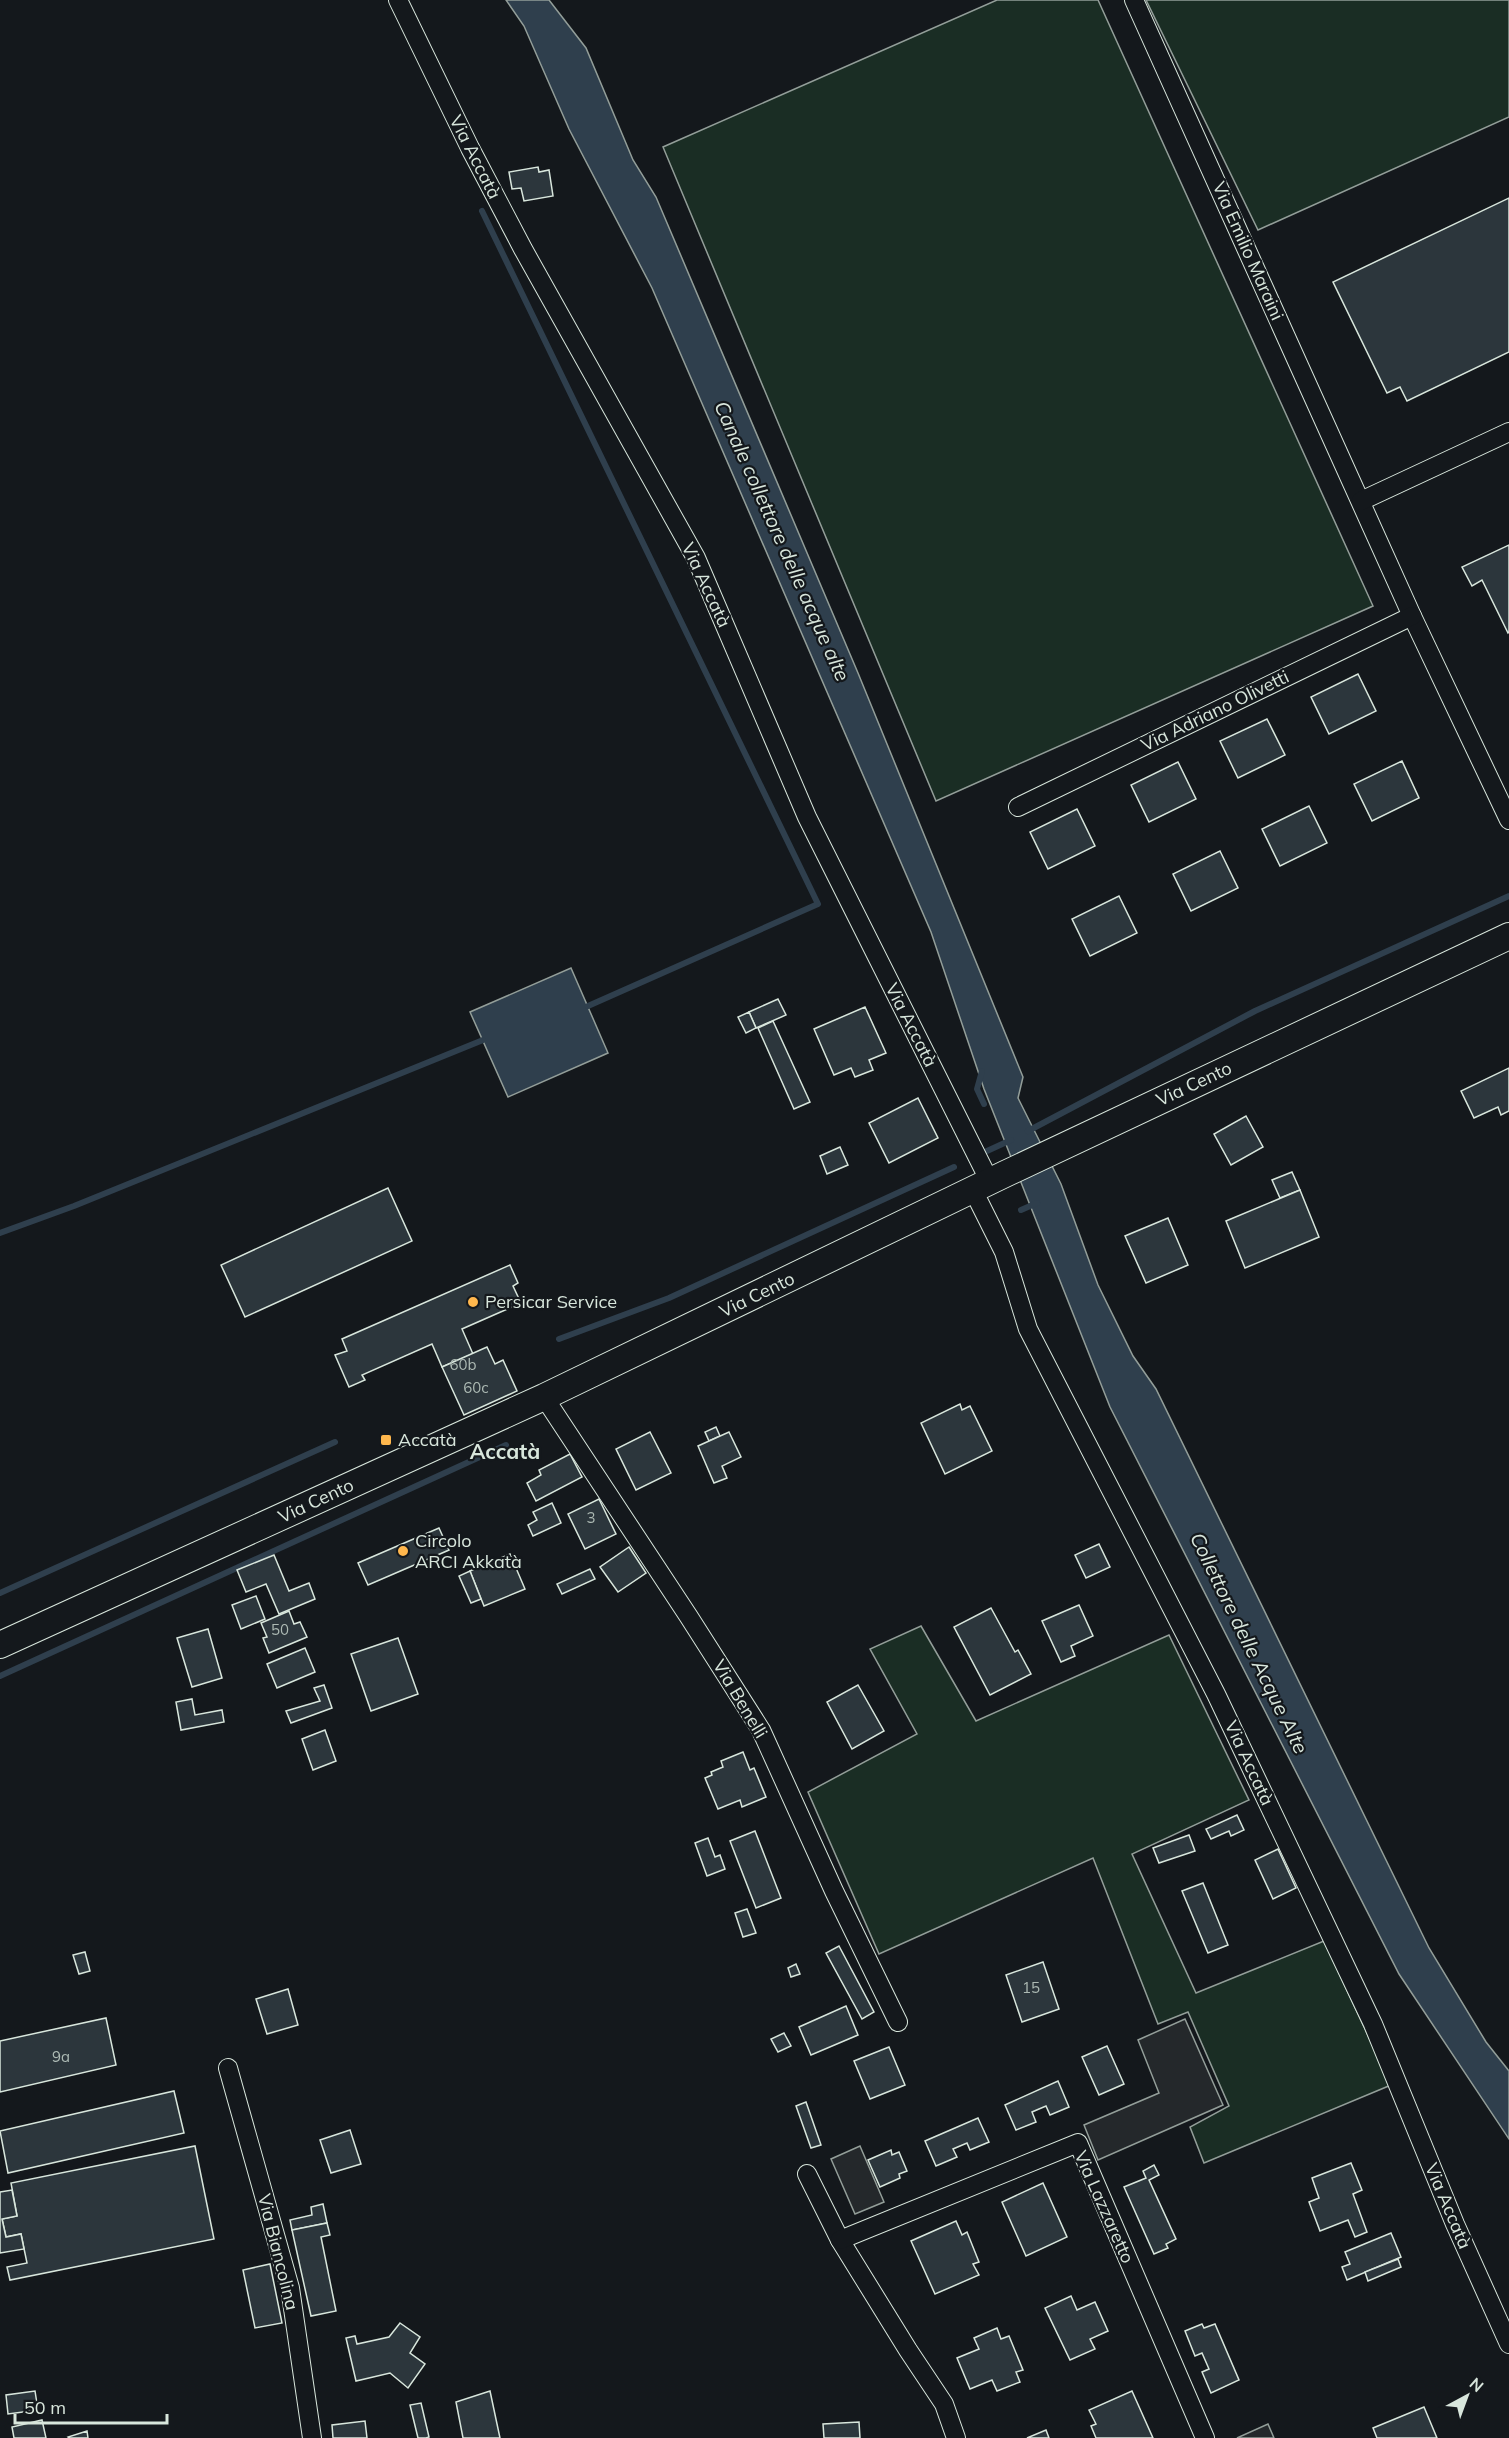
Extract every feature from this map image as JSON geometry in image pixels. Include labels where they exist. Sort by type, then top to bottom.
[{"type":"main road","name":"Via Cento","points":[[0,1645],[544,1397],[1063,1146],[1509,936]]},
{"type":"street","name":"Via Accatà","points":[[398,0],[470,148],[523,249],[696,558],[807,817],[989,1182],[1004,1252],[1028,1329],[1216,1694],[1373,2024],[1455,2224],[1509,2344]]},
{"type":"street","name":"Via Emilio Maraini","points":[[1134,0],[1412,616],[1509,820]]},
{"type":"street","points":[[1361,501],[1509,432]]},
{"type":"street","name":"Via Adriano Olivetti","points":[[1018,807],[1412,616]]},
{"type":"street","name":"Via Benelli","points":[[544,1397],[761,1730],[834,1891],[898,2022]]},
{"type":"street","name":"Via Biancolina","points":[[228,2068],[290,2288],[312,2438]]},
{"type":"street","name":"Via Lazzaretto","points":[[840,2240],[1078,2143],[1205,2438]]},
{"type":"street","points":[[807,2174],[840,2240],[944,2404],[956,2438]]},
{"type":"green space","points":[[997,0],[1098,0],[1373,606],[936,801],[663,147]]},
{"type":"green space","points":[[1146,0],[1509,0],[1509,117],[1258,230]]},
{"type":"green space","points":[[921,1626],[976,1721],[1169,1635],[1249,1800],[1132,1854],[1196,1993],[1324,1941],[1391,2085],[1204,2163],[1190,2127],[1229,2106],[1188,2012],[1158,2024],[1093,1858],[879,1954],[808,1792],[917,1734],[870,1649]]},
{"type":"shaded area","points":[[1185,2019],[1223,2105],[1098,2160],[1084,2125],[1159,2093],[1138,2040]]},
{"type":"shaded area","points":[[860,2146],[884,2202],[855,2214],[831,2159]]},
{"type":"shaded area","points":[[1268,2424],[1274,2438],[1237,2438]]},
{"type":"water","points":[[506,0],[549,0],[586,48],[633,160],[656,197],[858,673],[1023,1077],[1018,1098],[1061,1184],[1098,1285],[1133,1356],[1156,1389],[1429,1948],[1486,2042],[1509,2071],[1509,2139],[1399,1974],[1110,1407],[984,1089],[931,932],[652,288],[569,129],[524,26]]},
{"type":"water","points":[[571,968],[608,1053],[508,1097],[470,1012]]},
{"type":"building","points":[[538,167],[539,172],[549,170],[553,196],[524,201],[521,188],[512,189],[509,172]]},
{"type":"building","points":[[1509,198],[1509,352],[1407,401],[1400,387],[1387,393],[1333,282]]},
{"type":"building","points":[[1509,545],[1508,633],[1482,580],[1472,586],[1462,567]]},
{"type":"building","points":[[1358,674],[1376,711],[1329,734],[1311,697]]},
{"type":"building","points":[[1267,719],[1285,755],[1238,778],[1220,741]]},
{"type":"building","points":[[1402,761],[1419,798],[1372,821],[1354,784]]},
{"type":"building","points":[[1178,762],[1196,799],[1149,822],[1131,785]]},
{"type":"building","points":[[1309,806],[1327,843],[1280,866],[1262,829]]},
{"type":"building","points":[[1077,809],[1095,846],[1048,869],[1030,832]]},
{"type":"building","points":[[1220,851],[1238,888],[1191,911],[1173,874]]},
{"type":"building","points":[[1119,896],[1137,933],[1090,956],[1072,919]]},
{"type":"building","points":[[778,999],[786,1015],[756,1028],[749,1012]]},
{"type":"building","points":[[865,1007],[886,1053],[869,1060],[873,1070],[855,1077],[851,1068],[834,1075],[814,1029]]},
{"type":"building","points":[[749,1012],[756,1028],[746,1033],[738,1017]]},
{"type":"building","points":[[773,1021],[810,1102],[794,1109],[758,1028]]},
{"type":"building","points":[[1509,1068],[1509,1111],[1501,1115],[1498,1107],[1474,1118],[1461,1091]]},
{"type":"building","points":[[918,1098],[938,1138],[889,1163],[869,1123]]},
{"type":"building","points":[[1246,1116],[1263,1147],[1231,1165],[1214,1134]]},
{"type":"building","points":[[840,1147],[848,1165],[827,1174],[820,1156]]},
{"type":"building","points":[[1292,1172],[1300,1190],[1280,1198],[1272,1180]]},
{"type":"building","points":[[388,1188],[412,1241],[245,1317],[221,1265]]},
{"type":"building","points":[[1300,1190],[1319,1237],[1245,1268],[1226,1221]]},
{"type":"building","points":[[1168,1218],[1188,1265],[1146,1283],[1125,1236]]},
{"type":"building","points":[[510,1265],[518,1283],[513,1286],[521,1303],[462,1329],[473,1354],[442,1367],[432,1344],[362,1375],[365,1380],[349,1387],[335,1355],[347,1351],[342,1339]]},
{"type":"building","points":[[487,1347],[495,1364],[503,1360],[517,1391],[464,1415],[442,1367]]},
{"type":"building","points":[[960,1404],[962,1410],[970,1406],[992,1451],[945,1474],[921,1423]]},
{"type":"building","points":[[716,1427],[720,1436],[709,1441],[705,1432]]},
{"type":"building","points":[[650,1432],[671,1473],[636,1490],[616,1449]]},
{"type":"building","points":[[729,1432],[741,1457],[722,1466],[727,1478],[714,1483],[698,1446]]},
{"type":"building","points":[[570,1454],[582,1477],[536,1501],[527,1483],[541,1475],[539,1470]]},
{"type":"building","points":[[599,1499],[616,1534],[585,1549],[568,1514]]},
{"type":"building","points":[[552,1503],[561,1523],[533,1536],[528,1525],[537,1520],[533,1512]]},
{"type":"building","points":[[439,1528],[449,1550],[368,1585],[358,1563]]},
{"type":"building","points":[[1099,1544],[1110,1567],[1086,1578],[1075,1555]]},
{"type":"building","points":[[629,1547],[646,1573],[618,1592],[600,1567]]},
{"type":"building","points":[[510,1554],[525,1589],[484,1606],[470,1571]]},
{"type":"building","points":[[274,1555],[289,1591],[309,1583],[315,1599],[279,1614],[266,1584],[246,1592],[237,1570]]},
{"type":"building","points":[[590,1569],[595,1579],[562,1594],[557,1584]]},
{"type":"building","points":[[470,1571],[481,1599],[471,1603],[459,1576]]},
{"type":"building","points":[[256,1596],[265,1619],[241,1629],[232,1605]]},
{"type":"building","points":[[1079,1605],[1093,1636],[1071,1646],[1075,1656],[1061,1662],[1042,1621]]},
{"type":"building","points":[[991,1608],[1015,1652],[1018,1650],[1031,1674],[990,1695],[954,1627]]},
{"type":"building","points":[[289,1611],[294,1624],[300,1622],[307,1637],[269,1653],[263,1638],[267,1637],[261,1623]]},
{"type":"building","points":[[208,1629],[222,1678],[192,1687],[177,1638]]},
{"type":"building","points":[[398,1638],[418,1694],[371,1711],[351,1654]]},
{"type":"building","points":[[305,1648],[315,1672],[277,1688],[267,1664]]},
{"type":"building","points":[[324,1685],[332,1708],[291,1723],[286,1711],[320,1701],[314,1688]]},
{"type":"building","points":[[858,1685],[884,1731],[852,1749],[827,1702]]},
{"type":"building","points":[[192,1699],[195,1715],[222,1710],[224,1722],[181,1730],[176,1702]]},
{"type":"building","points":[[325,1730],[336,1761],[313,1770],[302,1739]]},
{"type":"building","points":[[743,1752],[750,1770],[754,1768],[766,1797],[742,1807],[740,1800],[718,1809],[705,1778],[712,1775],[711,1772],[723,1767],[721,1761]]},
{"type":"building","points":[[1237,1815],[1244,1830],[1231,1836],[1229,1831],[1211,1839],[1206,1829]]},
{"type":"building","points":[[755,1831],[781,1898],[756,1908],[730,1841]]},
{"type":"building","points":[[1189,1835],[1195,1851],[1159,1863],[1153,1848]]},
{"type":"building","points":[[708,1838],[715,1857],[720,1855],[725,1869],[707,1876],[695,1843]]},
{"type":"building","points":[[1278,1849],[1296,1888],[1273,1899],[1255,1860]]},
{"type":"building","points":[[1203,1883],[1228,1945],[1208,1953],[1182,1891]]},
{"type":"building","points":[[747,1909],[756,1933],[743,1937],[735,1913]]},
{"type":"building","points":[[839,1946],[874,2012],[862,2019],[826,1953]]},
{"type":"building","points":[[85,1952],[90,1971],[79,1974],[73,1955]]},
{"type":"building","points":[[1043,1962],[1059,2009],[1022,2022],[1006,1975]]},
{"type":"building","points":[[796,1964],[800,1974],[791,1977],[788,1968]]},
{"type":"building","points":[[288,1989],[298,2025],[267,2034],[256,1999]]},
{"type":"building","points":[[846,2006],[858,2035],[811,2055],[799,2027]]},
{"type":"building","points":[[106,2018],[116,2065],[0,2092],[0,2041]]},
{"type":"building","points":[[784,2033],[791,2046],[778,2052],[771,2039]]},
{"type":"building","points":[[1107,2046],[1124,2084],[1099,2095],[1082,2057]]},
{"type":"building","points":[[889,2047],[905,2085],[870,2099],[854,2061]]},
{"type":"building","points":[[1058,2081],[1069,2107],[1050,2115],[1046,2106],[1032,2112],[1036,2122],[1016,2130],[1005,2105]]},
{"type":"building","points":[[174,2091],[184,2133],[8,2173],[0,2131]]},
{"type":"building","points":[[806,2102],[821,2145],[811,2148],[796,2106]]},
{"type":"building","points":[[978,2118],[989,2142],[970,2150],[967,2143],[953,2149],[957,2157],[936,2166],[925,2141]]},
{"type":"building","points":[[350,2130],[361,2164],[331,2173],[320,2140]]},
{"type":"building","points":[[195,2146],[214,2239],[10,2280],[7,2267],[27,2263],[21,2234],[6,2237],[2,2219],[17,2216],[11,2183]]},
{"type":"building","points":[[891,2150],[892,2155],[899,2152],[907,2171],[899,2174],[900,2178],[880,2187],[868,2160]]},
{"type":"building","points":[[1351,2163],[1362,2190],[1353,2194],[1367,2232],[1355,2237],[1348,2220],[1320,2231],[1309,2202],[1319,2198],[1312,2178]]},
{"type":"building","points":[[1154,2165],[1159,2175],[1149,2180],[1176,2239],[1166,2244],[1168,2248],[1154,2254],[1124,2187],[1146,2178],[1143,2171]]},
{"type":"building","points":[[1043,2183],[1067,2237],[1026,2256],[1002,2202]]},
{"type":"building","points":[[12,2190],[17,2216],[2,2219],[6,2237],[21,2234],[24,2249],[0,2253],[0,2192]]},
{"type":"building","points":[[323,2204],[327,2223],[292,2230],[290,2220],[312,2215],[311,2207]]},
{"type":"building","points":[[956,2221],[962,2235],[967,2232],[979,2262],[973,2264],[979,2275],[935,2294],[911,2241]]},
{"type":"building","points":[[327,2223],[330,2235],[321,2237],[336,2311],[311,2316],[292,2230]]},
{"type":"building","points":[[1391,2233],[1401,2257],[1347,2280],[1342,2267],[1350,2264],[1345,2252]]},
{"type":"building","points":[[1398,2259],[1401,2267],[1368,2281],[1365,2272]]},
{"type":"building","points":[[270,2264],[282,2323],[255,2328],[243,2270]]},
{"type":"building","points":[[1071,2296],[1077,2310],[1095,2302],[1108,2331],[1090,2339],[1095,2349],[1070,2360],[1045,2308]]},
{"type":"building","points":[[400,2323],[420,2337],[410,2353],[425,2364],[408,2388],[390,2373],[356,2381],[346,2338],[355,2336],[357,2344],[389,2337]]},
{"type":"building","points":[[1202,2324],[1204,2328],[1215,2324],[1239,2380],[1211,2393],[1202,2372],[1209,2369],[1202,2353],[1195,2356],[1185,2331]]},
{"type":"building","points":[[997,2328],[1001,2339],[1009,2336],[1023,2370],[1016,2372],[1020,2382],[997,2391],[992,2380],[970,2389],[957,2358],[979,2349],[974,2338]]},
{"type":"building","points":[[35,2391],[38,2410],[8,2414],[6,2395]]},
{"type":"building","points":[[490,2391],[500,2438],[463,2438],[456,2402]]},
{"type":"building","points":[[1132,2391],[1153,2438],[1096,2438],[1091,2426],[1096,2424],[1089,2410]]},
{"type":"building","points":[[421,2403],[429,2437],[426,2438],[418,2438],[410,2405]]},
{"type":"building","points":[[1424,2407],[1437,2438],[1377,2438],[1373,2428]]},
{"type":"building","points":[[42,2420],[46,2438],[14,2438],[12,2427]]},
{"type":"building","points":[[365,2421],[367,2438],[333,2438],[332,2425]]},
{"type":"building","points":[[859,2422],[860,2438],[824,2438],[823,2424]]},
{"type":"building","points":[[1046,2430],[1049,2438],[1027,2438]]},
{"type":"building","points":[[87,2431],[88,2438],[68,2437]]},
{"type":"waterway","points":[[482,211],[818,904],[588,1006]]},
{"type":"waterway","points":[[1028,1131],[1255,1011],[1509,896]]},
{"type":"waterway","points":[[0,1233],[74,1206],[483,1040]]},
{"type":"waterway","points":[[982,1071],[977,1089],[984,1104]]},
{"type":"waterway","points":[[987,1151],[1011,1140]]},
{"type":"waterway","points":[[559,1339],[669,1298],[954,1167]]},
{"type":"waterway","points":[[1021,1210],[1037,1203]]},
{"type":"waterway","points":[[0,1593],[335,1442]]},
{"type":"waterway","points":[[0,1676],[506,1445]]},
{"type":"place","name":"Persicar Service","points":[[473,1302]]},
{"type":"place","name":"Accatà","points":[[386,1440]]},
{"type":"place","name":"Circolo ARCI Akkatà","points":[[403,1551]]},
{"type":"district","name":"Accatà","points":[[505,1452]]},
{"type":"water label","name":"Canale collettore delle acque alte","points":[[782,541]]},
{"type":"water label","name":"Collettore delle Acque Alte","points":[[1249,1643]]}]
